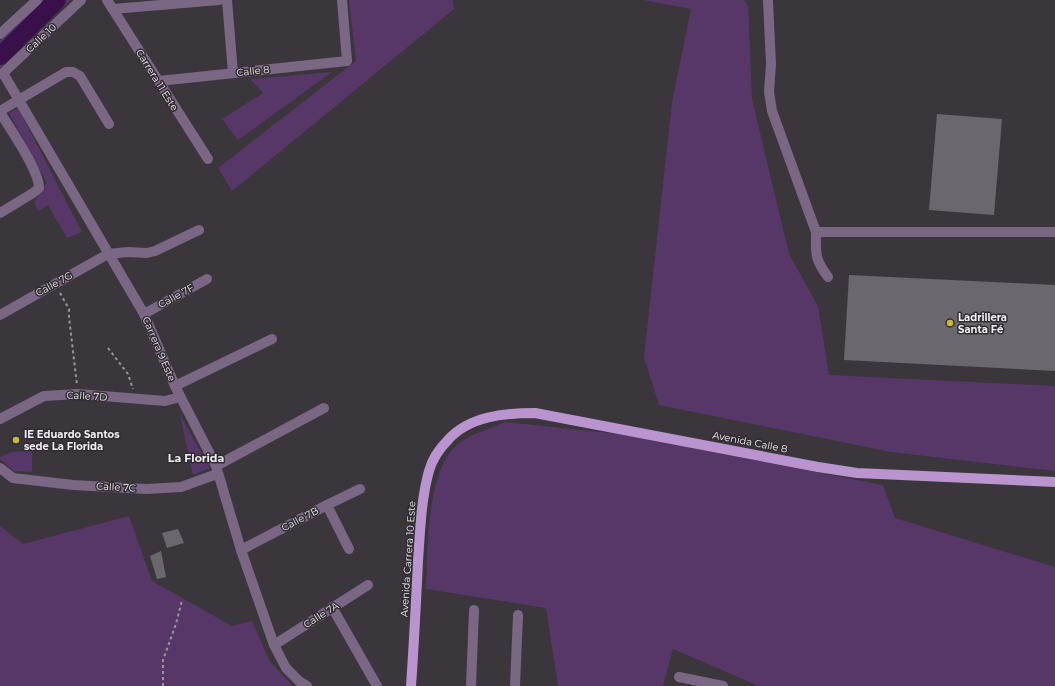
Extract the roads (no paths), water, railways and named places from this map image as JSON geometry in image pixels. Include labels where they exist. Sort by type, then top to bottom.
[{"type":"main road","name":"Avenida Calle 8","points":[[448,439],[476,421],[515,413],[535,413],[818,467],[857,473],[1055,482]]},
{"type":"main road","name":"Avenida Carrera 10 Este","points":[[411,686],[421,516],[429,470],[448,439]]},
{"type":"street","points":[[0,34],[36,0]]},
{"type":"street","name":"Calle 10","points":[[2,74],[81,0]]},
{"type":"street","name":"Carrera 11 Este","points":[[107,0],[159,81],[181,119],[208,159]]},
{"type":"street","points":[[113,9],[219,0]]},
{"type":"street","points":[[227,0],[233,73]]},
{"type":"street","name":"Calle 8","points":[[159,81],[347,61],[342,0]]},
{"type":"street","points":[[768,0],[771,64],[769,92],[772,111],[816,232],[816,255],[819,265],[828,277]]},
{"type":"street","points":[[0,213],[39,188],[39,180],[0,112],[66,72],[73,72],[80,76],[109,124]]},
{"type":"street","name":"Carrera 9 Este","points":[[2,74],[19,100],[144,314],[180,397],[216,470],[241,550],[274,645],[286,668],[299,681],[307,686]]},
{"type":"street","points":[[108,254],[128,252],[147,253],[155,251],[198,230]]},
{"type":"street","points":[[816,232],[1055,232]]},
{"type":"street","name":"Calle 7G","points":[[0,315],[108,254]]},
{"type":"street","name":"Calle 7F","points":[[144,314],[207,279]]},
{"type":"street","points":[[175,386],[272,339]]},
{"type":"street","name":"Calle 7D","points":[[0,419],[44,396],[78,394],[136,400],[166,401],[180,397]]},
{"type":"street","name":"Calle 7C","points":[[0,468],[13,478],[73,485],[147,489],[181,487],[216,470],[324,408]]},
{"type":"street","name":"Calle 7B","points":[[241,550],[360,489]]},
{"type":"street","points":[[327,505],[349,549]]},
{"type":"street","name":"Calle 7A","points":[[274,645],[368,585]]},
{"type":"street","points":[[332,607],[377,686]]},
{"type":"street","points":[[471,686],[474,610]]},
{"type":"street","points":[[515,686],[518,615]]},
{"type":"street","points":[[679,677],[723,686]]},
{"type":"waterway","points":[[0,56],[57,0]]},
{"type":"place","name":"Ladrillera Santa Fé","points":[[950,323]]},
{"type":"place","name":"IE Eduardo Santos sede La Florida","points":[[16,440]]},
{"type":"district","name":"La Florida","points":[[196,458]]}]
